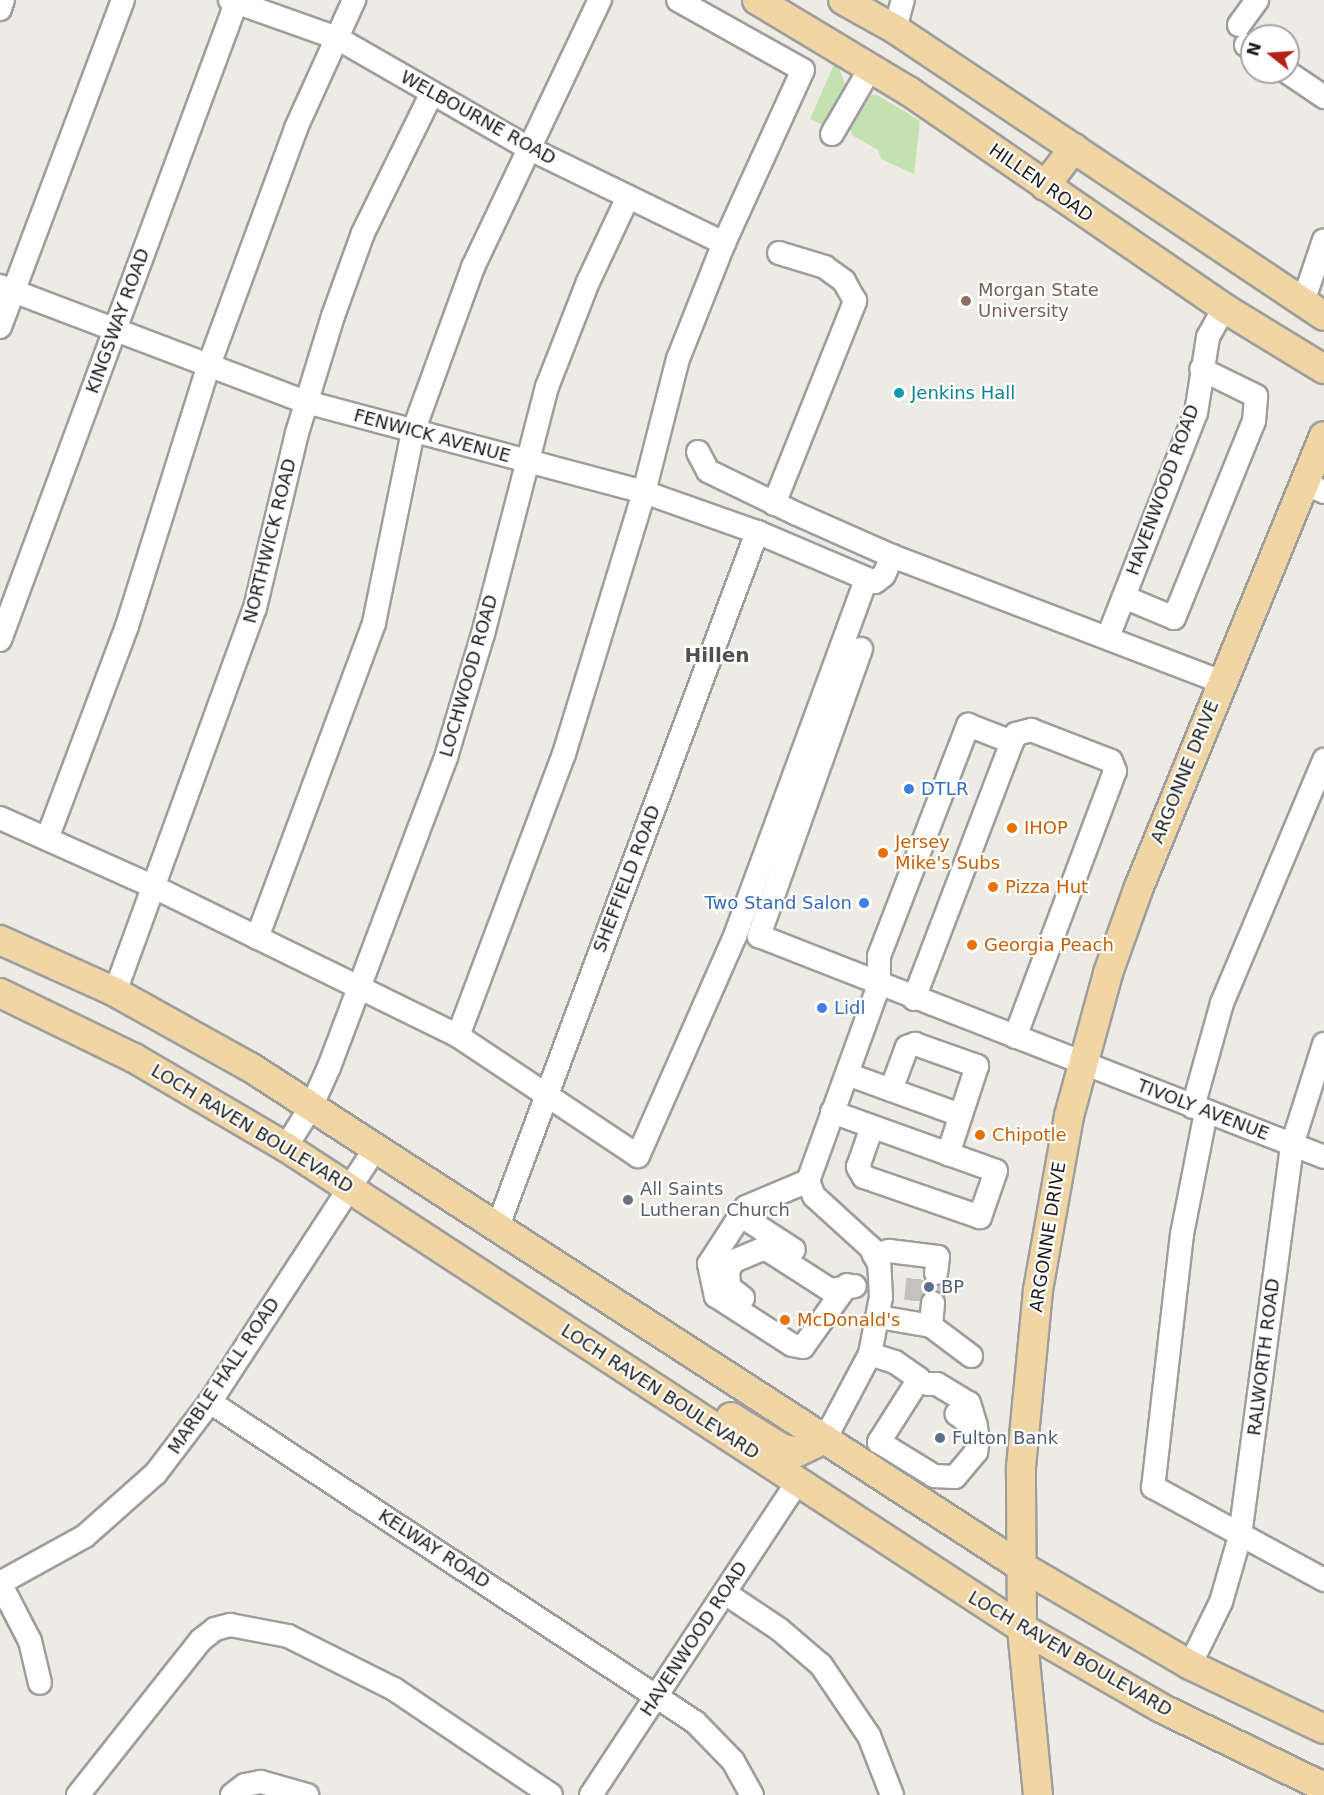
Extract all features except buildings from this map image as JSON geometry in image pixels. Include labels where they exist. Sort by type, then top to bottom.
[{"type":"main road","name":"HILLEN ROAD","points":[[757,0],[871,67],[1224,308],[1324,369]]},
{"type":"main road","points":[[852,2],[1313,309]]},
{"type":"main road","points":[[871,67],[896,30]]},
{"type":"main road","points":[[1046,186],[1074,148]]},
{"type":"main road","name":"ARGONNE DRIVE","points":[[1039,1794],[1022,1628],[1019,1565],[1021,1467],[1033,1335],[1057,1174],[1081,1063],[1139,887],[1222,682],[1314,487],[1324,437]]},
{"type":"main road","points":[[0,940],[115,992],[186,1029],[376,1147],[1019,1565],[1190,1665],[1324,1729]]},
{"type":"main road","name":"LOCH RAVEN BOULEVARD","points":[[0,993],[134,1058],[286,1147],[1022,1628],[1161,1708],[1324,1787]]},
{"type":"main road","points":[[656,1389],[671,1386],[691,1392],[783,1449],[798,1452],[825,1439]]},
{"type":"main road","points":[[797,1483],[825,1439]]},
{"type":"street","points":[[0,9],[3,0]]},
{"type":"street","points":[[0,327],[7,289],[123,0]]},
{"type":"street","points":[[47,840],[127,626],[209,365],[296,128],[354,0]]},
{"type":"street","points":[[257,938],[374,623],[413,432],[473,267],[600,0]]},
{"type":"street","points":[[458,1036],[564,754],[644,492],[678,359],[724,243],[803,70],[678,0]]},
{"type":"street","points":[[896,30],[903,0]]},
{"type":"street","points":[[1250,24],[1257,0]]},
{"type":"street","name":"WELBOURNE ROAD","points":[[233,1],[337,39],[528,148],[724,243]]},
{"type":"street","name":"KINGSWAY ROAD","points":[[0,640],[116,328],[233,1]]},
{"type":"street","points":[[832,134],[871,67]]},
{"type":"street","points":[[1300,81],[1324,97]]},
{"type":"street","name":"NORTHWICK ROAD","points":[[115,992],[255,608],[306,402],[363,233],[432,93]]},
{"type":"street","name":"LOCHWOOD ROAD","points":[[286,1147],[312,1106],[360,989],[464,700],[525,460],[563,342],[628,197]]},
{"type":"street","points":[[1313,309],[1324,240]]},
{"type":"street","points":[[774,504],[855,301],[844,281],[825,267],[779,253]]},
{"type":"street","name":"FENWICK AVENUE","points":[[7,289],[116,328],[306,402],[644,492],[757,532],[867,579]]},
{"type":"street","name":"HAVENWOOD ROAD","points":[[1108,637],[1196,413],[1201,369],[1208,336],[1224,308]]},
{"type":"street","points":[[1124,597],[1174,618],[1254,421],[1256,396],[1201,369]]},
{"type":"street","points":[[698,452],[708,471],[774,504],[892,556],[1222,682]]},
{"type":"street","name":"SHEFFIELD ROAD","points":[[498,1226],[757,532]]},
{"type":"street","points":[[0,818],[154,888],[458,1036],[546,1097],[638,1156],[735,936],[867,579],[879,581],[892,556]]},
{"type":"street","name":"TIVOLY AVENUE","points":[[861,649],[759,936],[879,986],[1324,1157]]},
{"type":"street","points":[[825,1439],[870,1353],[879,1317],[881,1288],[874,1254],[849,1225],[814,1196],[808,1181],[879,986],[879,956],[968,725],[1012,742]]},
{"type":"street","points":[[914,999],[1012,742],[1016,734],[1031,730],[1111,761],[1115,771],[1015,1037]]},
{"type":"street","points":[[1324,760],[1222,1003],[1199,1110],[1182,1234],[1153,1487],[1240,1536],[1324,1579]]},
{"type":"street","points":[[891,1090],[907,1047],[915,1044],[977,1066],[948,1154]]},
{"type":"street","name":"RALWORTH ROAD","points":[[1190,1665],[1221,1602],[1240,1536],[1292,1145],[1324,1044]]},
{"type":"street","points":[[847,1074],[960,1115]]},
{"type":"street","points":[[832,1112],[996,1171],[980,1217],[864,1177],[858,1167],[872,1127]]},
{"type":"street","name":"MARBLE HALL ROAD","points":[[0,1583],[61,1552],[107,1519],[156,1473],[210,1402],[376,1147]]},
{"type":"street","points":[[808,1181],[746,1207],[709,1264],[716,1296],[792,1345],[802,1347],[810,1341],[848,1285]]},
{"type":"street","points":[[740,1215],[848,1285]]},
{"type":"street","points":[[810,1341],[736,1293],[726,1278],[734,1261],[747,1253],[768,1250],[830,1290],[848,1285],[881,1288]]},
{"type":"street","points":[[874,1254],[888,1251],[924,1266]]},
{"type":"street","points":[[879,1317],[923,1313],[971,1356]]},
{"type":"street","points":[[870,1353],[895,1362],[923,1381],[937,1384],[969,1403],[976,1428],[976,1452],[964,1470],[946,1480],[934,1476],[879,1442],[923,1381]]},
{"type":"street","points":[[923,1381],[930,1393],[976,1428]]},
{"type":"street","name":"KELWAY ROAD","points":[[210,1402],[657,1696],[717,1740],[752,1795]]},
{"type":"street","name":"HAVENWOOD ROAD","points":[[591,1795],[797,1483]]},
{"type":"street","points":[[0,1583],[30,1641],[40,1683]]},
{"type":"street","points":[[725,1593],[779,1629],[821,1665],[868,1736],[892,1795]]},
{"type":"street","points":[[78,1795],[201,1640],[215,1629],[230,1624],[288,1636],[394,1689],[551,1795]]},
{"type":"street","points":[[232,1795],[245,1785],[261,1782],[307,1795]]},
{"type":"green space","points":[[836,60],[845,84],[823,125],[810,119]]},
{"type":"green space","points":[[865,95],[877,95],[920,121],[914,174],[881,159],[878,150],[852,135],[850,129]]},
{"type":"tunnel","points":[[915,1301],[918,1271]]},
{"type":"tunnel","points":[[933,1303],[936,1273]]},
{"type":"place","name":"Morgan State University","points":[[966,301]]},
{"type":"place","name":"Jenkins Hall","points":[[899,393]]},
{"type":"place","name":"DTLR","points":[[909,789]]},
{"type":"place","name":"IHOP","points":[[1012,828]]},
{"type":"place","name":"Jersey Mike's Subs","points":[[883,853]]},
{"type":"place","name":"Pizza Hut","points":[[993,887]]},
{"type":"place","name":"Two Stand Salon","points":[[864,903]]},
{"type":"place","name":"Georgia Peach","points":[[972,945]]},
{"type":"place","name":"Lidl","points":[[822,1008]]},
{"type":"place","name":"Chipotle","points":[[980,1135]]},
{"type":"place","name":"All Saints Lutheran Church","points":[[628,1200]]},
{"type":"place","name":"BP","points":[[929,1287]]},
{"type":"place","name":"McDonald's","points":[[785,1320]]},
{"type":"place","name":"Fulton Bank","points":[[940,1438]]},
{"type":"district","name":"Hillen","points":[[717,655]]}]
